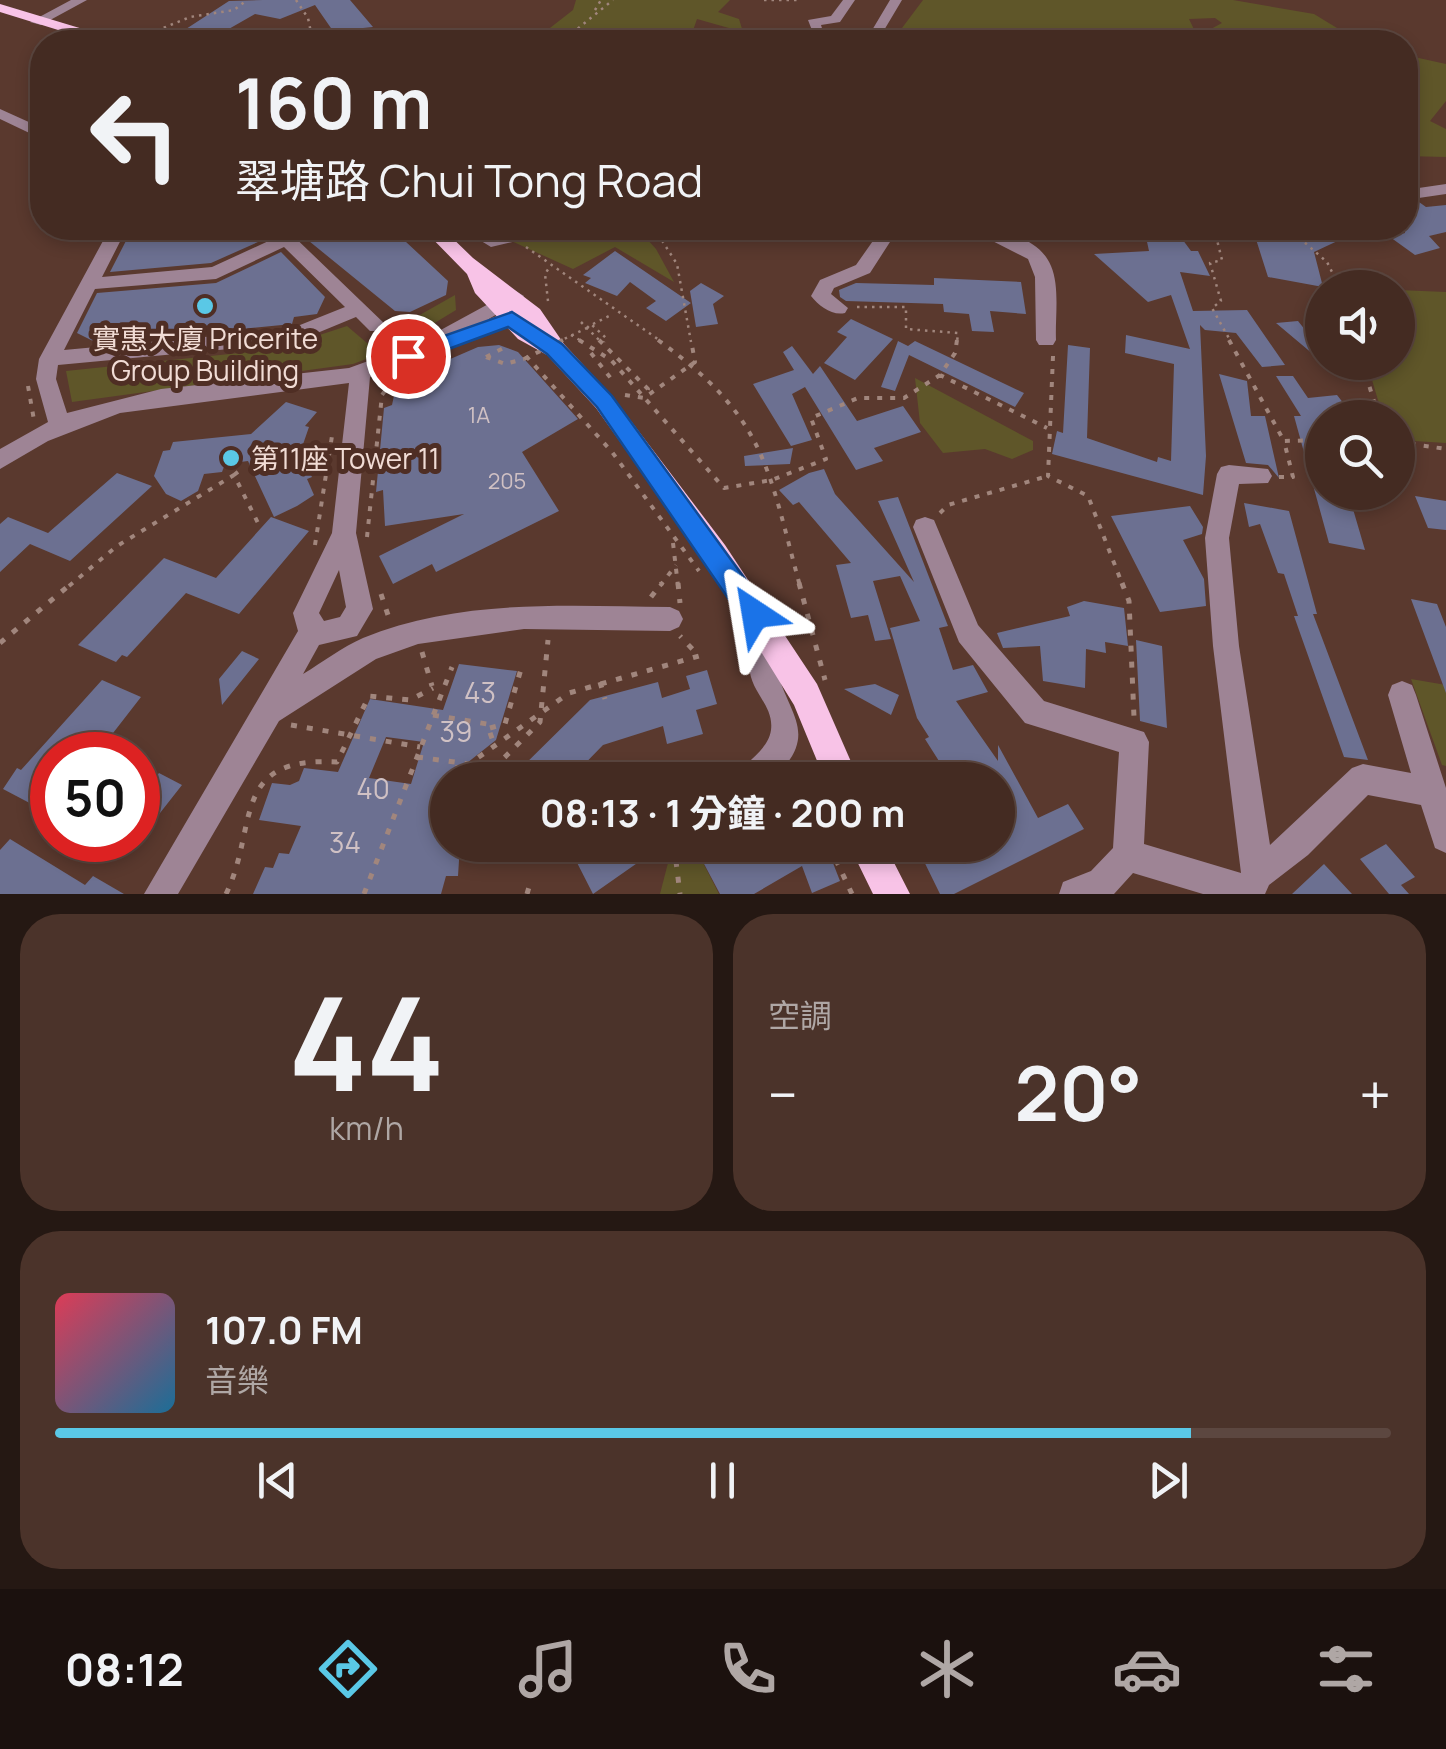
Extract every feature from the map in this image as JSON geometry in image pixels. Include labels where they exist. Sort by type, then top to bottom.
[{"type":"main road","points":[[0,8],[66,30]]},
{"type":"main road","points":[[444,240],[476,271],[482,288],[520,308],[526,334],[558,339],[624,428],[806,695],[825,762]]},
{"type":"main road","points":[[875,862],[892,894]]},
{"type":"street","points":[[36,22],[82,0]]},
{"type":"street","points":[[817,30],[813,23],[835,19],[849,0]]},
{"type":"street","points":[[878,30],[896,0]]},
{"type":"street","points":[[0,113],[30,128]]},
{"type":"street","points":[[1418,193],[1446,189]]},
{"type":"street","points":[[59,422],[46,379],[48,359],[111,240]]},
{"type":"street","points":[[87,284],[216,273],[270,240]]},
{"type":"street","points":[[289,240],[378,326]]},
{"type":"street","points":[[838,308],[821,296],[827,284],[863,269],[882,240]]},
{"type":"street","points":[[1013,240],[1039,258],[1050,278],[1044,306],[1046,340]]},
{"type":"street","points":[[48,359],[293,336],[360,308]]},
{"type":"street","points":[[0,460],[59,422],[134,400],[360,374],[520,308]]},
{"type":"street","points":[[312,630],[340,632],[356,619],[361,599],[356,538],[360,374]]},
{"type":"street","points":[[1258,874],[1226,646],[1217,538],[1228,474],[1260,476]]},
{"type":"street","points":[[925,528],[968,633],[1035,713],[1134,742],[1128,855],[1102,883],[1076,894]]},
{"type":"street","points":[[312,630],[307,623],[307,609],[356,538]]},
{"type":"street","points":[[265,715],[329,670],[399,638],[551,617],[635,616],[672,625]]},
{"type":"street","points":[[356,619],[399,638]]},
{"type":"street","points":[[160,894],[312,630]]},
{"type":"street","points":[[772,762],[786,738],[783,712],[761,666],[765,651],[774,644]]},
{"type":"street","points":[[1402,695],[1446,837]]},
{"type":"street","points":[[1128,855],[1243,890],[1298,844],[1363,779],[1432,792]]},
{"type":"path","points":[[160,30],[190,18],[234,10],[247,0]]},
{"type":"path","points":[[296,0],[310,30]]},
{"type":"path","points":[[592,14],[601,0]]},
{"type":"path","points":[[576,30],[613,0]]},
{"type":"path","points":[[764,0],[800,0]]},
{"type":"path","points":[[519,240],[549,268],[694,365],[723,388],[751,422],[772,480],[826,676],[806,695]]},
{"type":"path","points":[[662,240],[677,264],[694,365]]},
{"type":"path","points":[[1217,240],[1222,260],[1210,263],[1221,300],[1212,308],[1284,441],[1292,477],[1260,476]]},
{"type":"path","points":[[1301,240],[1333,270]]},
{"type":"path","points":[[520,308],[549,268]]},
{"type":"path","points":[[558,339],[610,360],[720,487],[772,480],[826,459],[811,418],[858,398],[904,398],[940,375],[954,353],[958,333],[906,329],[906,307],[838,308]]},
{"type":"path","points":[[514,343],[486,356],[505,364],[524,360],[614,314]]},
{"type":"path","points":[[589,326],[599,331],[599,336],[585,326],[590,324],[598,331],[606,338],[602,343],[648,389],[644,398]]},
{"type":"path","points":[[498,338],[514,343],[612,452],[673,540],[702,574]]},
{"type":"path","points":[[1046,340],[1056,363],[1047,428],[1048,476]]},
{"type":"path","points":[[587,348],[623,395],[644,398],[694,365]]},
{"type":"path","points":[[940,375],[1047,428]]},
{"type":"path","points":[[356,538],[382,395],[394,380]]},
{"type":"path","points":[[312,559],[334,423]]},
{"type":"path","points":[[1284,441],[1305,440]]},
{"type":"path","points":[[1415,444],[1446,449]]},
{"type":"path","points":[[0,643],[117,546],[243,468]]},
{"type":"path","points":[[234,476],[259,525]]},
{"type":"path","points":[[925,528],[948,505],[1048,476],[1088,496],[1129,601],[1134,742]]},
{"type":"path","points":[[673,540],[680,590]]},
{"type":"path","points":[[635,616],[676,565]]},
{"type":"path","points":[[376,582],[399,638],[441,694]]},
{"type":"path","points":[[500,762],[540,722],[551,617]]},
{"type":"path","points":[[472,762],[570,693],[699,656],[672,625]]},
{"type":"path","points":[[364,894],[452,667]]},
{"type":"path","points":[[490,728],[505,724],[521,669]]},
{"type":"path","points":[[600,682],[605,699]]},
{"type":"path","points":[[226,894],[241,864],[246,816],[267,776],[308,759],[337,762],[368,696],[412,700],[433,688]]},
{"type":"path","points":[[265,715],[350,736],[421,747]]},
{"type":"path","points":[[433,715],[485,723],[496,747]]},
{"type":"path","points":[[416,758],[444,762]]},
{"type":"path","points":[[236,814],[246,816]]},
{"type":"path","points":[[676,862],[680,894]]},
{"type":"path","points":[[837,862],[852,894]]},
{"type":"path","points":[[527,894],[531,880]]},
{"type":"shaded area","points":[[576,0],[730,0],[718,12],[739,19],[742,30],[697,19],[693,30],[547,30],[573,10]]},
{"type":"shaded area","points":[[923,0],[1233,0],[1314,14],[1340,30],[1209,30],[1222,23],[1215,18],[1189,19],[1194,30],[900,30]]},
{"type":"shaded area","points":[[1418,58],[1446,64],[1446,101],[1430,121],[1446,129],[1446,157],[1418,156]]},
{"type":"shaded area","points":[[509,240],[648,240],[674,282],[615,247],[573,269]]},
{"type":"shaded area","points":[[1415,291],[1446,292],[1446,443],[1415,441],[1415,400],[1378,400],[1372,380],[1415,380]]},
{"type":"shaded area","points":[[455,295],[456,310],[405,341],[395,329]]},
{"type":"shaded area","points":[[347,326],[380,354],[353,364],[72,402],[66,371],[277,349]]},
{"type":"shaded area","points":[[915,378],[1033,441],[1033,450],[1012,459],[985,449],[943,453],[920,423]]},
{"type":"shaded area","points":[[1411,679],[1446,685],[1446,766],[1442,765]]},
{"type":"shaded area","points":[[668,862],[703,862],[719,894],[660,894]]},
{"type":"building","points":[[350,0],[373,27],[332,30],[315,5],[280,19],[255,14],[227,30],[184,30],[229,1]]},
{"type":"building","points":[[1418,202],[1426,207],[1446,205],[1446,232],[1429,236],[1440,248],[1415,255],[1394,240],[1418,240]]},
{"type":"building","points":[[126,240],[263,240],[211,263],[110,272]]},
{"type":"building","points":[[308,240],[404,240],[448,281],[446,295],[410,312],[395,311]]},
{"type":"building","points":[[1147,240],[1183,240],[1191,251],[1198,251],[1210,276],[1180,272],[1193,311],[1247,310],[1285,365],[1262,367],[1236,333],[1205,330],[1200,325],[1206,456],[1203,495],[1052,454],[1057,431],[1063,433],[1068,345],[1090,348],[1087,438],[1157,462],[1158,457],[1171,461],[1174,364],[1125,353],[1126,335],[1190,349],[1171,295],[1148,302],[1094,254],[1149,251]]},
{"type":"building","points":[[1256,240],[1340,240],[1314,252],[1319,270],[1305,270],[1305,284],[1268,277]]},
{"type":"building","points":[[615,251],[691,303],[666,321],[646,308],[656,301],[630,282],[617,296],[585,283],[591,278],[583,275]]},
{"type":"building","name":"實惠大廈 Pricerite Group Building","points":[[281,252],[325,297],[317,314],[294,317],[292,324],[97,343],[77,333],[97,293],[216,283]]},
{"type":"building","points":[[934,278],[1021,282],[1026,314],[990,311],[994,332],[972,331],[969,314],[944,312],[943,304],[846,301],[840,297],[839,290],[856,283],[934,285]]},
{"type":"building","points":[[701,283],[724,296],[713,304],[718,324],[696,327],[690,291]]},
{"type":"building","points":[[851,319],[893,339],[855,380],[824,363],[847,337],[837,332]]},
{"type":"building","points":[[1298,321],[1305,330],[1305,347],[1276,323]]},
{"type":"building","points":[[898,341],[908,346],[915,341],[1024,393],[1015,407],[909,355],[895,391],[881,387]]},
{"type":"building","points":[[499,345],[518,352],[578,419],[522,452],[559,511],[436,572],[432,564],[393,584],[379,556],[464,514],[385,526],[383,490],[376,492],[384,408],[392,405],[395,391],[411,376],[478,347]]},
{"type":"building","points":[[792,346],[813,374],[820,366],[857,421],[903,406],[921,432],[874,448],[883,461],[856,470],[805,387],[792,394],[812,440],[791,446],[753,384],[794,370],[783,352]]},
{"type":"building","points":[[1219,374],[1247,381],[1251,416],[1265,416],[1279,478],[1268,465],[1246,463]]},
{"type":"building","points":[[1276,376],[1293,376],[1308,398],[1337,395],[1341,400],[1305,400],[1305,456],[1294,416],[1301,416]]},
{"type":"building","name":"第11座 Tower 11","points":[[286,402],[317,412],[305,426],[309,427],[300,453],[312,477],[307,479],[314,495],[297,506],[274,517],[248,461],[225,464],[222,472],[204,474],[198,491],[181,501],[166,494],[154,476],[163,451],[170,450],[173,442],[251,434]]},
{"type":"building","points":[[793,448],[790,464],[745,466],[744,456]]},
{"type":"building","points":[[824,469],[835,494],[914,582],[878,501],[898,497],[948,626],[939,628],[953,670],[973,665],[988,692],[956,701],[998,761],[998,745],[1007,762],[940,762],[917,718],[890,628],[920,621],[900,576],[873,581],[891,639],[875,641],[868,615],[851,618],[836,565],[851,563],[799,502],[793,505],[779,490]]},
{"type":"building","points":[[117,473],[152,486],[70,561],[30,544],[0,572],[0,524],[8,517],[48,533]]},
{"type":"building","points":[[1415,496],[1446,501],[1446,530],[1428,528]]},
{"type":"building","points":[[1244,503],[1289,511],[1317,614],[1313,614],[1368,760],[1344,757],[1294,616],[1298,616],[1284,574],[1278,573],[1260,524],[1249,527]]},
{"type":"building","points":[[1190,506],[1203,527],[1202,534],[1183,540],[1204,579],[1206,606],[1160,612],[1111,516]]},
{"type":"building","points":[[1320,510],[1353,510],[1365,550],[1329,543]]},
{"type":"building","points":[[271,517],[309,531],[239,614],[186,593],[127,657],[122,655],[116,662],[78,645],[164,558],[216,578]]},
{"type":"building","points":[[1411,599],[1437,604],[1446,627],[1446,693]]},
{"type":"building","points":[[1084,601],[1124,608],[1128,646],[1105,642],[1106,653],[1086,649],[1085,688],[1043,681],[1040,646],[1003,648],[997,633],[1070,616],[1067,607]]},
{"type":"building","points":[[1136,640],[1162,646],[1167,728],[1140,721]]},
{"type":"building","points":[[242,651],[259,659],[222,705],[219,679]]},
{"type":"building","points":[[459,664],[517,671],[496,740],[468,762],[430,762],[430,862],[459,862],[458,876],[446,876],[441,894],[253,894],[265,867],[273,868],[279,853],[289,854],[301,826],[259,820],[272,783],[290,785],[299,781],[304,768],[338,772],[370,699],[443,710]],"holes":[[[386,737],[424,742],[411,784],[369,778]]]},
{"type":"building","points":[[707,670],[717,704],[696,710],[703,734],[667,744],[663,726],[603,745],[586,762],[527,762],[590,700],[658,682],[662,698],[690,689],[686,676]]},
{"type":"building","points":[[102,680],[141,697],[114,732],[55,732]]},
{"type":"building","points":[[875,684],[899,695],[891,715],[844,689]]},
{"type":"building","points":[[30,760],[30,803],[3,789],[17,768],[21,770]]},
{"type":"building","points":[[160,774],[182,785],[160,813]]},
{"type":"building","points":[[1015,776],[1038,818],[1068,804],[1084,829],[954,894],[940,894],[924,862],[1015,862]]},
{"type":"building","points":[[10,839],[30,851],[30,862],[48,862],[85,885],[93,876],[124,894],[0,894],[0,850]]},
{"type":"building","points":[[1386,844],[1415,877],[1401,885],[1409,894],[1389,894],[1360,859]]},
{"type":"building","points":[[577,862],[639,862],[593,894]]},
{"type":"building","points":[[703,862],[833,862],[840,881],[812,893],[802,866],[754,894],[720,894]]},
{"type":"building","points":[[1324,864],[1352,894],[1292,894]]},
{"type":"place","name":"實惠大廈 Pricerite Group Building","points":[[205,306]]},
{"type":"place","name":"第11座 Tower 11","points":[[231,458]]},
{"type":"route","points":[[408,356],[512,319],[526,334],[555,349],[604,402],[755,614]]}]
